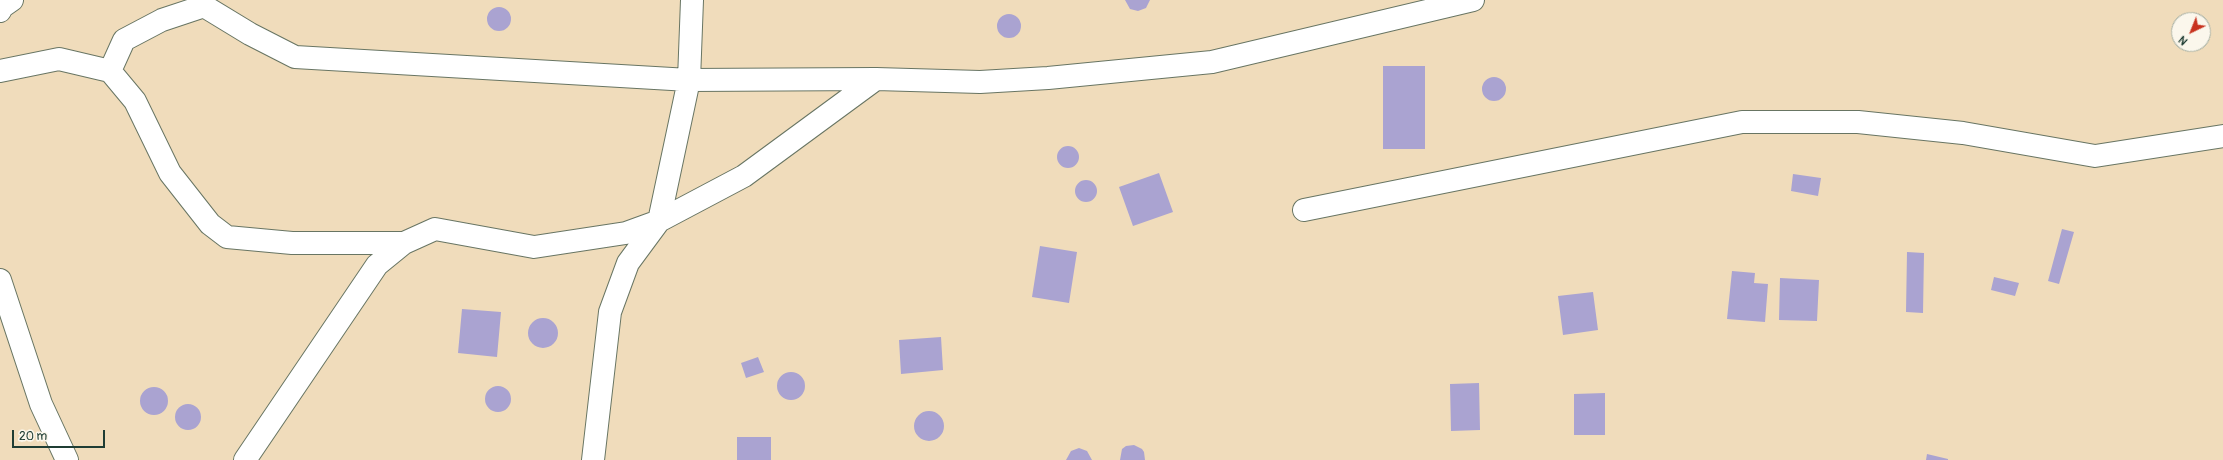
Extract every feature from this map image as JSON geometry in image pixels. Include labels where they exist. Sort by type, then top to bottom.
[{"type":"street","points":[[0,11],[2,6],[12,0]]},
{"type":"street","points":[[592,460],[610,312],[628,263],[659,221],[689,80],[692,0]]},
{"type":"street","points":[[110,71],[124,40],[162,20],[204,6],[250,34],[296,57],[689,80],[876,79],[980,82],[1040,79],[1212,62],[1473,0]]},
{"type":"street","points":[[0,71],[59,59],[110,71],[135,101],[170,173],[210,224],[227,237],[292,243],[404,243]]},
{"type":"street","points":[[245,460],[377,265],[404,243],[435,229],[534,247],[626,233],[659,221],[744,176],[876,79]]},
{"type":"street","points":[[1304,210],[1742,122],[1858,122],[1963,133],[2095,156],[2223,136]]},
{"type":"street","points":[[0,280],[41,404],[67,460]]},
{"type":"building","points":[[1125,0],[1150,0],[1146,8],[1138,11],[1130,9]]},
{"type":"building","points":[[499,7],[507,11],[511,19],[507,27],[499,31],[491,27],[487,19],[491,11]]},
{"type":"building","points":[[1009,14],[1018,17],[1021,26],[1018,35],[1009,38],[1000,35],[997,26],[1000,17]]},
{"type":"building","points":[[1383,66],[1425,66],[1425,149],[1383,149]]},
{"type":"building","points":[[1494,77],[1503,80],[1506,89],[1503,98],[1494,101],[1485,98],[1482,89],[1485,80]]},
{"type":"building","points":[[1068,146],[1076,149],[1079,157],[1076,165],[1068,168],[1060,165],[1057,157],[1060,149]]},
{"type":"building","points":[[1159,173],[1173,212],[1133,226],[1119,187]]},
{"type":"building","points":[[1793,174],[1821,178],[1818,196],[1791,191]]},
{"type":"building","points":[[1082,180],[1090,180],[1097,187],[1097,195],[1090,202],[1082,202],[1075,195],[1075,187]]},
{"type":"building","points":[[2062,229],[2074,232],[2059,284],[2048,281]]},
{"type":"building","points":[[1040,246],[1077,252],[1069,303],[1032,297]]},
{"type":"building","points":[[1907,252],[1924,253],[1923,313],[1906,312]]},
{"type":"building","points":[[1732,271],[1755,273],[1754,283],[1768,284],[1765,322],[1727,319]]},
{"type":"building","points":[[1994,277],[2019,283],[2015,296],[1991,290]]},
{"type":"building","points":[[1780,278],[1819,280],[1817,321],[1779,320]]},
{"type":"building","points":[[1593,292],[1598,330],[1563,335],[1558,296]]},
{"type":"building","points":[[462,309],[501,312],[497,357],[458,353]]},
{"type":"building","points":[[543,318],[554,322],[558,333],[554,344],[543,348],[532,344],[528,333],[532,322]]},
{"type":"building","points":[[941,337],[943,370],[901,374],[899,340]]},
{"type":"building","points":[[758,357],[764,372],[746,378],[741,363]]},
{"type":"building","points":[[791,372],[801,376],[805,386],[801,396],[791,400],[781,396],[777,386],[781,376]]},
{"type":"building","points":[[1479,383],[1480,430],[1451,431],[1450,384]]},
{"type":"building","points":[[498,386],[507,390],[511,399],[507,408],[498,412],[489,408],[485,399],[489,390]]},
{"type":"building","points":[[154,387],[164,391],[168,401],[164,411],[154,415],[144,411],[140,401],[144,391]]},
{"type":"building","points":[[1605,393],[1605,435],[1574,435],[1574,394]]},
{"type":"building","points":[[188,404],[197,408],[201,417],[197,426],[188,430],[179,426],[175,417],[179,408]]},
{"type":"building","points":[[929,411],[940,415],[944,426],[940,437],[929,441],[918,437],[914,426],[918,415]]},
{"type":"building","points":[[737,437],[771,437],[771,460],[737,460]]},
{"type":"building","points":[[1134,445],[1142,449],[1145,460],[1120,460],[1122,449],[1126,446]]},
{"type":"building","points":[[1079,448],[1087,451],[1092,460],[1066,460],[1071,451]]},
{"type":"building","points":[[1927,454],[1948,459],[1948,460],[1926,460]]}]
